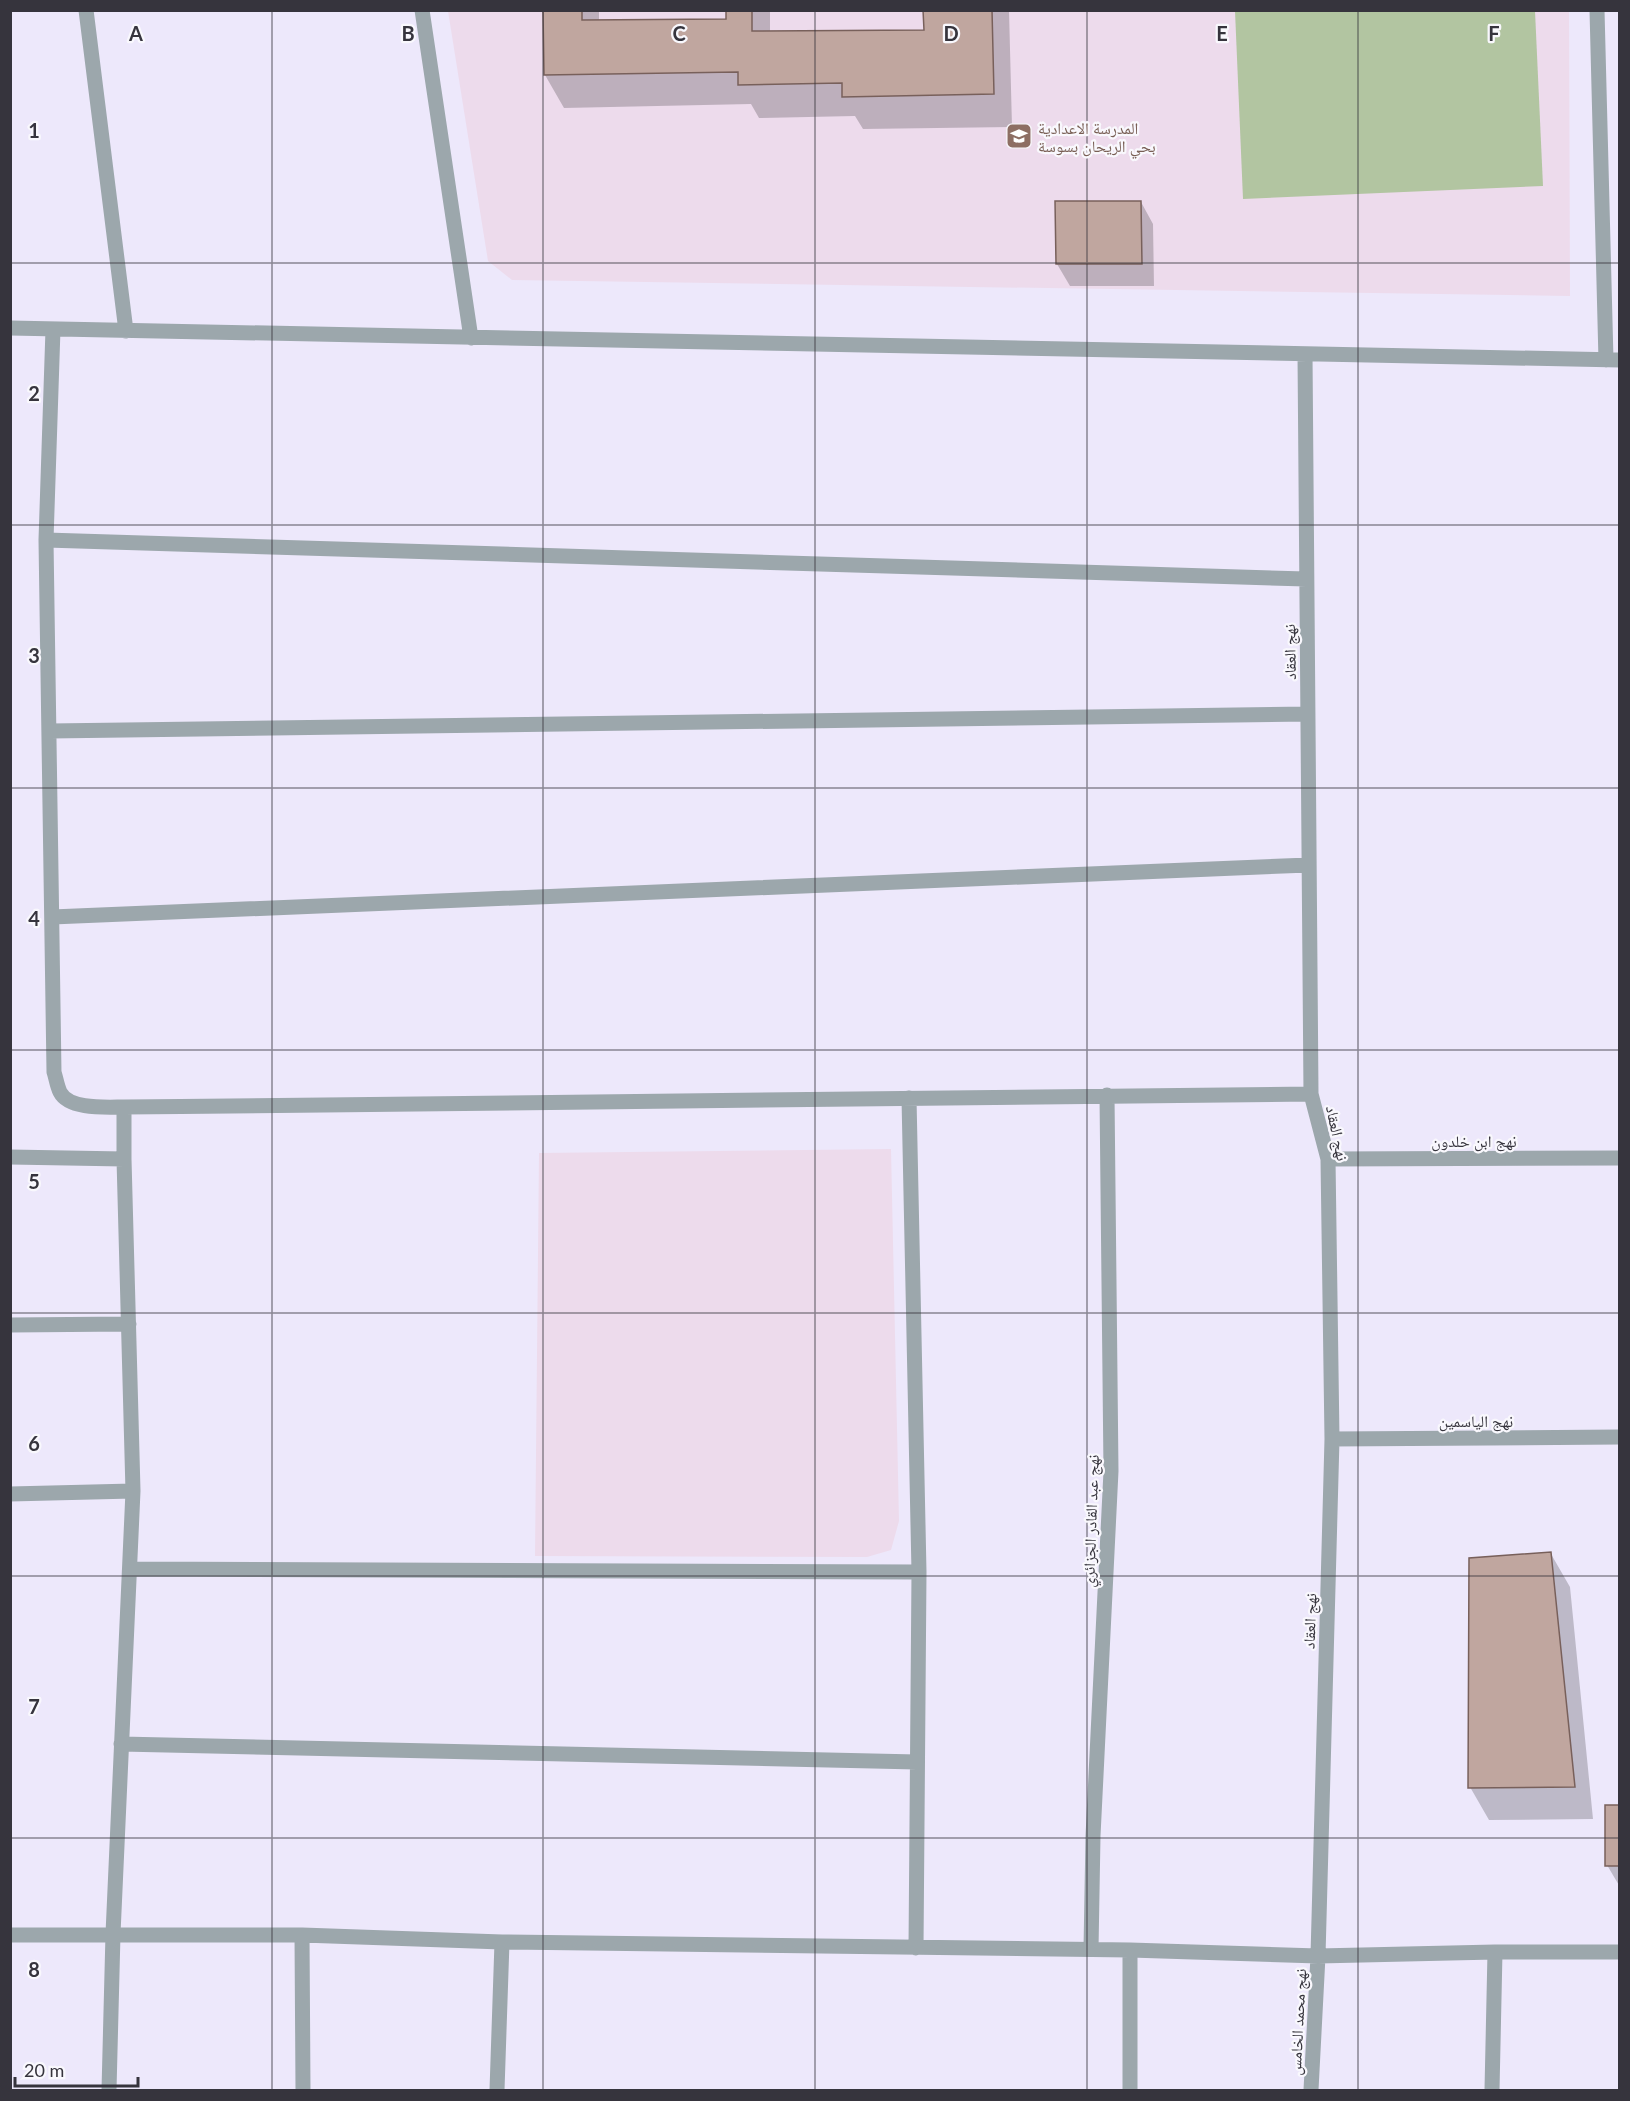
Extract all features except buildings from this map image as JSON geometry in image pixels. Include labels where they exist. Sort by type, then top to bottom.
[{"type":"street","points":[[86,10],[126,331]]},
{"type":"street","points":[[422,10],[471,338]]},
{"type":"street","points":[[10,328],[1613,360],[1597,10]]},
{"type":"street","points":[[52,329],[46,540],[54,1072],[60,1093],[71,1103],[98,1107],[124,1107],[1311,1094]]},
{"type":"street","name":"نهج العقاد","points":[[1305,354],[1311,1094],[1328,1159],[1332,1439],[1318,1956]]},
{"type":"street","points":[[46,540],[1306,579]]},
{"type":"street","points":[[50,731],[1308,714]]},
{"type":"street","points":[[52,917],[1309,865]]},
{"type":"street","name":"نهج عبد القادر الجزائري","points":[[1090,1949],[1093,1824],[1111,1471],[1107,1095]]},
{"type":"street","points":[[909,1098],[919,1572],[916,1948]]},
{"type":"street","points":[[109,2091],[113,1934],[133,1491],[124,1107]]},
{"type":"street","points":[[10,1157],[124,1158]]},
{"type":"street","name":"نهج ابن خلدون","points":[[1328,1159],[1620,1158]]},
{"type":"street","points":[[10,1325],[129,1324]]},
{"type":"street","name":"نهج الياسمين","points":[[1332,1439],[1620,1437]]},
{"type":"street","points":[[10,1494],[133,1491]]},
{"type":"street","points":[[130,1569],[919,1572]]},
{"type":"street","points":[[121,1744],[917,1762]]},
{"type":"street","points":[[10,1935],[302,1935],[502,1942],[1090,1949],[1318,1956],[1620,1952]]},
{"type":"street","points":[[302,1935],[303,2091]]},
{"type":"street","points":[[497,2091],[502,1942]]},
{"type":"street","points":[[1130,1950],[1130,2091]]},
{"type":"street","points":[[1492,2091],[1495,1952]]},
{"type":"street","name":"نهج محمد الخامس","points":[[1311,2091],[1318,1956]]},
{"type":"shaded area","name":"المدرسة الاعدادية بحي الريحان بسوسة","points":[[448,11],[1569,11],[1570,296],[512,280],[488,261]]},
{"type":"shaded area","points":[[891,1149],[899,1521],[891,1550],[867,1557],[535,1556],[539,1153]]},
{"type":"green space","points":[[1235,11],[1535,11],[1543,186],[1243,199]]},
{"type":"place","name":"المدرسة الاعدادية بحي الريحان بسوسة","points":[[1019,136]]}]
